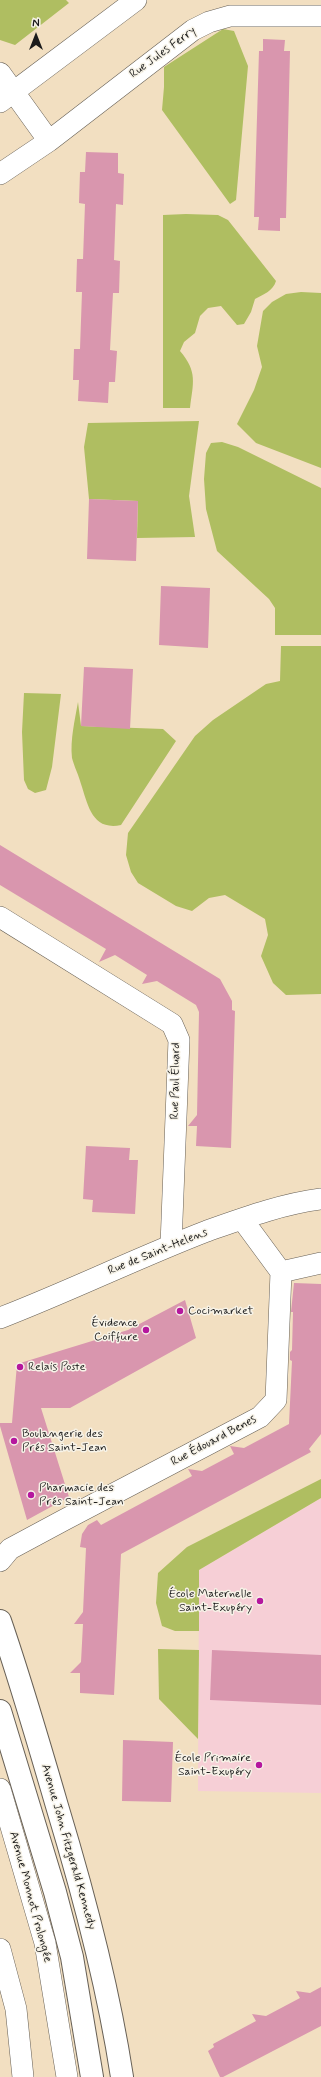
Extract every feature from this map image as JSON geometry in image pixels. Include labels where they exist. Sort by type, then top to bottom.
[{"type":"main road","name":"Avenue John Fitzgerald Kennedy","points":[[0,1620],[22,1685],[78,1873],[98,1957],[122,2077]]},
{"type":"main road","name":"Avenue John Fitzgerald Kennedy","points":[[0,1711],[55,1892],[70,1950],[92,2077]]},
{"type":"street","points":[[7,97],[136,0]]},
{"type":"street","name":"Rue Jules Ferry","points":[[49,141],[187,35],[209,22],[230,16],[321,16]]},
{"type":"street","points":[[0,73],[7,97],[49,141],[0,174]]},
{"type":"street","name":"Rue Paul Éluard","points":[[0,917],[172,1024],[179,1040],[171,1245]]},
{"type":"street","name":"Rue de Saint-Helens","points":[[0,1318],[171,1245],[242,1219],[321,1199]]},
{"type":"street","points":[[242,1219],[281,1272],[321,1263]]},
{"type":"street","name":"Rue Édouard Benes","points":[[0,1561],[10,1549],[260,1417],[276,1400],[281,1272]]},
{"type":"street","name":"Avenue Monnot Prolongée","points":[[0,1788],[45,1944],[67,2077]]},
{"type":"street","points":[[0,1949],[16,2010],[23,2077]]},
{"type":"shaded area","name":"École Maternelle Saint-Exupéry","points":[[321,1498],[321,1793],[198,1791],[199,1570]]},
{"type":"green space","points":[[0,0],[66,0],[69,3],[15,45],[0,40]]},
{"type":"green space","points":[[223,29],[234,31],[248,66],[236,200],[230,204],[162,110],[164,67]]},
{"type":"green space","points":[[163,215],[218,215],[228,220],[276,281],[270,290],[255,299],[251,312],[244,324],[237,325],[221,306],[208,308],[200,316],[195,333],[184,342],[180,351],[190,365],[192,372],[193,385],[190,408],[163,408]]},
{"type":"green space","points":[[301,292],[321,293],[321,468],[256,443],[237,424],[254,390],[262,367],[257,346],[263,311],[272,302],[286,294]]},
{"type":"green space","points":[[199,421],[189,496],[195,537],[137,538],[138,501],[89,499],[84,447],[88,423]]},
{"type":"green space","points":[[222,442],[238,447],[321,488],[321,635],[275,635],[275,608],[269,599],[217,551],[206,509],[204,479],[206,453],[211,443]]},
{"type":"green space","points":[[281,646],[321,646],[321,994],[286,995],[273,983],[261,956],[268,935],[265,919],[225,895],[209,898],[192,911],[176,906],[138,883],[131,872],[126,855],[128,833],[195,736],[213,720],[266,684],[280,681]]},
{"type":"green space","points":[[24,693],[61,694],[52,767],[46,790],[35,793],[28,789],[24,780],[22,732]]},
{"type":"green space","points":[[78,702],[81,726],[163,729],[176,741],[121,825],[111,826],[97,820],[89,808],[86,800],[72,758],[72,737]]},
{"type":"green space","points":[[321,1479],[321,1498],[199,1570],[199,1631],[175,1631],[162,1626],[156,1603],[158,1573],[187,1547]]},
{"type":"green space","points":[[158,1649],[199,1650],[198,1739],[159,1699]]},
{"type":"building","points":[[263,39],[285,40],[284,51],[290,51],[286,218],[280,218],[280,231],[258,230],[259,217],[254,217],[259,51],[263,51]]},
{"type":"building","points":[[86,152],[118,153],[118,173],[124,174],[123,205],[116,204],[114,260],[120,261],[119,293],[113,293],[110,350],[117,351],[115,382],[109,382],[108,403],[78,401],[79,380],[73,380],[74,349],[80,349],[82,292],[76,292],[77,259],[83,259],[85,204],[79,203],[80,172],[85,172]]},
{"type":"building","points":[[89,499],[138,501],[136,561],[87,559]]},
{"type":"building","points":[[161,586],[210,588],[208,648],[159,645]]},
{"type":"building","points":[[84,667],[133,669],[130,729],[81,726]]},
{"type":"building","points":[[0,845],[220,979],[232,1001],[232,1010],[235,1011],[231,1148],[196,1146],[197,1126],[188,1126],[197,1115],[199,1012],[196,1005],[157,981],[142,984],[147,975],[115,955],[99,962],[106,949],[0,885]]},
{"type":"building","points":[[86,1146],[130,1148],[129,1160],[138,1160],[135,1214],[92,1212],[93,1200],[83,1199]]},
{"type":"building","points":[[294,1283],[321,1284],[321,1434],[309,1449],[311,1452],[121,1554],[114,1695],[80,1693],[80,1673],[70,1673],[81,1662],[83,1624],[74,1624],[83,1612],[86,1548],[80,1547],[82,1534],[88,1525],[97,1520],[101,1525],[192,1476],[188,1469],[202,1471],[234,1454],[230,1446],[244,1448],[289,1424],[292,1361],[290,1360],[290,1352],[292,1350],[293,1312],[291,1312]]},
{"type":"building","points":[[185,1300],[196,1338],[70,1408],[41,1408],[69,1497],[27,1520],[0,1426],[0,1423],[12,1423],[17,1364],[128,1330]]},
{"type":"building","points":[[212,1650],[321,1655],[321,1705],[210,1700]]},
{"type":"building","points":[[123,1740],[173,1742],[171,1802],[122,1801]]},
{"type":"building","points":[[321,1987],[321,2026],[223,2077],[220,2077],[208,2051],[214,2047],[213,2044],[256,2021],[252,2014],[266,2016],[300,1998],[296,1991],[310,1993]]},
{"type":"place","name":"Cocimarket","points":[[180,1311]]},
{"type":"place","name":"Évidence Coiffure","points":[[146,1330]]},
{"type":"place","name":"Relais Poste","points":[[20,1367]]},
{"type":"place","name":"Boulangerie des Prés Saint-Jean","points":[[14,1441]]},
{"type":"place","name":"Pharmacie des Prés Saint-Jean","points":[[31,1495]]},
{"type":"place","name":"École Maternelle Saint-Exupéry","points":[[260,1601]]},
{"type":"place","name":"École Primaire Saint-Exupéry","points":[[259,1765]]}]
